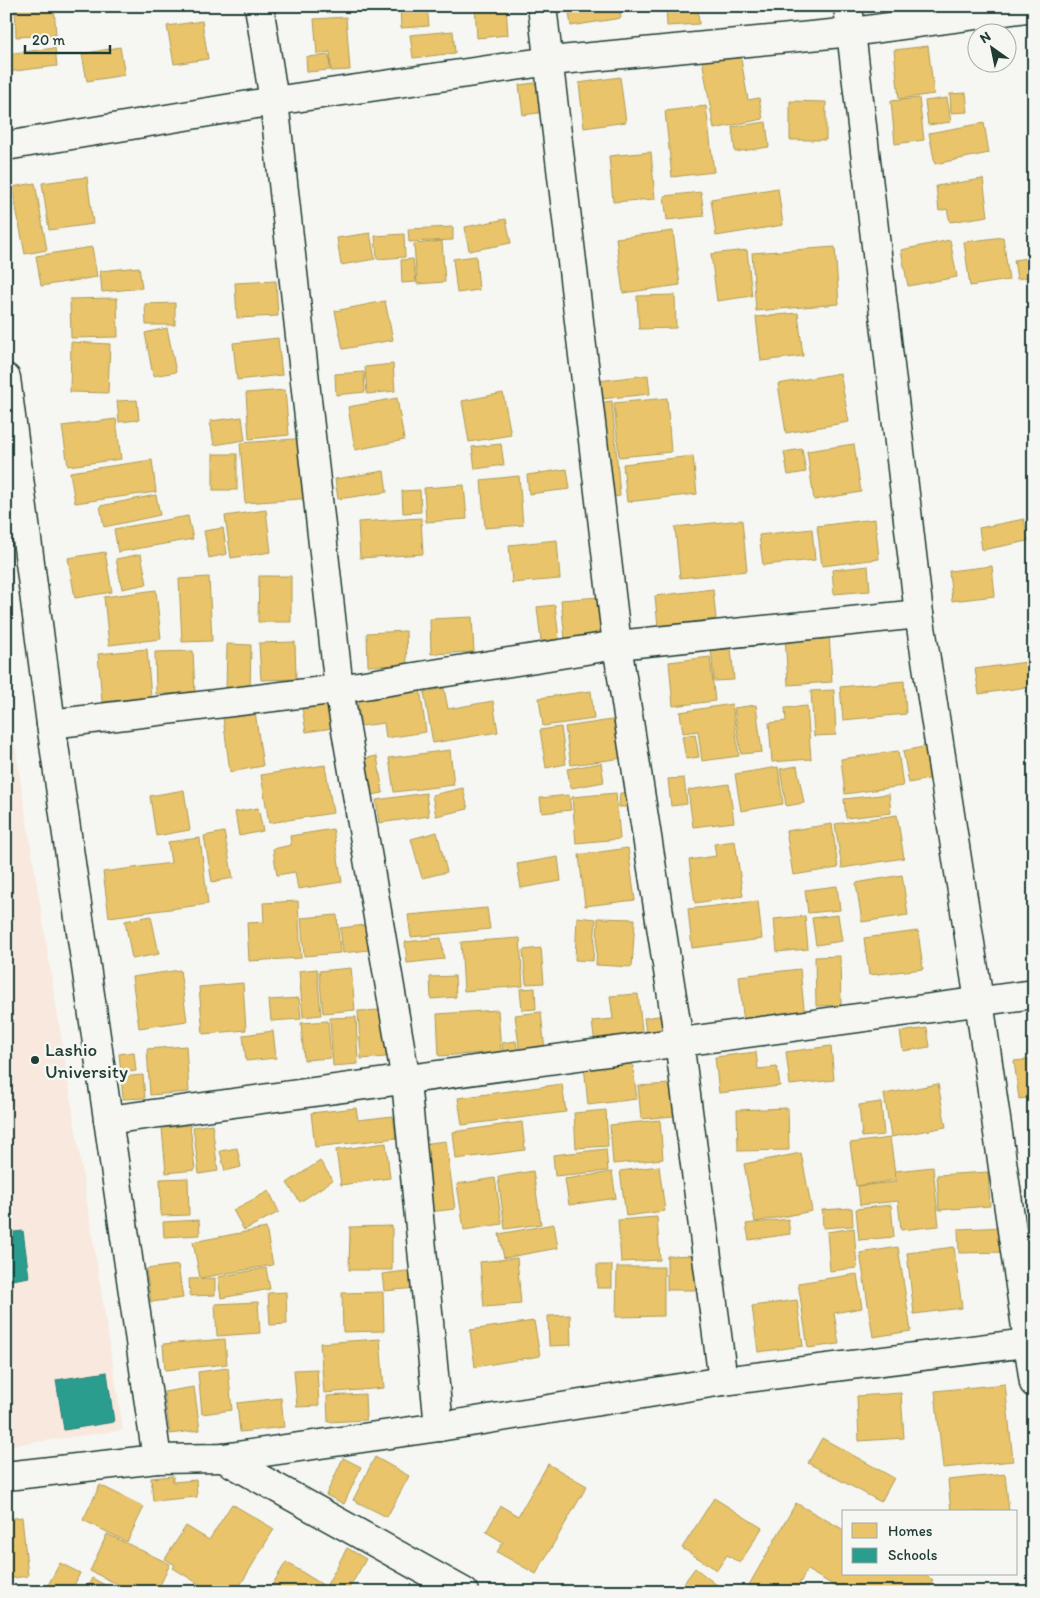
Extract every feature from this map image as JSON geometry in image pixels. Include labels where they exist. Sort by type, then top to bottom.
[{"type":"street","points":[[259,6],[274,101],[339,689],[406,1081],[439,1427]]},
{"type":"street","points":[[542,6],[550,61],[617,645],[678,1041],[723,1381]]},
{"type":"street","points":[[6,146],[274,101],[850,19],[1034,7]]},
{"type":"street","points":[[850,19],[919,614],[1030,1342],[1034,1384]]},
{"type":"street","points":[[6,378],[51,724],[157,1459]]},
{"type":"street","points":[[51,724],[339,689],[617,645],[919,614]]},
{"type":"street","points":[[108,1120],[406,1081],[678,1041],[1034,994]]},
{"type":"street","points":[[6,1476],[157,1459],[223,1458],[439,1427],[723,1381],[1030,1342]]},
{"type":"street","points":[[223,1458],[464,1592]]},
{"type":"shaded area","name":"Lashio University","points":[[6,689],[123,1430],[6,1446]]},
{"type":"building: Homes","points":[[15,6],[54,6],[56,35],[16,37]]},
{"type":"building: Homes","points":[[400,6],[427,6],[429,26],[401,28]]},
{"type":"building: Homes","points":[[475,6],[506,6],[508,35],[477,38]]},
{"type":"building: Homes","points":[[568,6],[619,6],[621,18],[571,26]]},
{"type":"building: Homes","points":[[666,6],[698,6],[699,24],[667,26]]},
{"type":"building: Homes","points":[[346,17],[350,70],[331,71],[330,52],[317,54],[314,19]]},
{"type":"building: Homes","points":[[202,21],[208,59],[174,64],[167,26]]},
{"type":"building: Homes","points":[[453,31],[455,53],[413,58],[410,35]]},
{"type":"building: Homes","points":[[928,46],[934,94],[899,99],[894,50]]},
{"type":"building: Homes","points":[[120,47],[125,75],[87,81],[82,54]]},
{"type":"building: Homes","points":[[55,48],[57,66],[6,72],[6,54]]},
{"type":"building: Homes","points":[[740,53],[748,100],[759,98],[763,119],[714,129],[702,59]]},
{"type":"building: Homes","points":[[329,55],[330,70],[307,72],[306,57]]},
{"type":"building: Homes","points":[[620,77],[626,122],[584,128],[579,83]]},
{"type":"building: Homes","points":[[542,82],[546,112],[523,115],[519,85]]},
{"type":"building: Homes","points":[[966,93],[968,112],[951,113],[950,94]]},
{"type":"building: Homes","points":[[919,98],[924,140],[895,144],[891,101]]},
{"type":"building: Homes","points":[[947,98],[951,122],[928,125],[925,101]]},
{"type":"building: Homes","points":[[790,101],[826,102],[826,140],[790,140]]},
{"type":"building: Homes","points":[[706,106],[714,172],[672,177],[665,111]]},
{"type":"building: Homes","points":[[766,122],[769,147],[735,152],[732,127]]},
{"type":"building: Homes","points":[[984,123],[989,153],[935,164],[929,133]]},
{"type":"building: Homes","points":[[651,152],[655,199],[613,202],[609,156]]},
{"type":"building: Homes","points":[[87,177],[93,224],[49,230],[42,183]]},
{"type":"building: Homes","points":[[983,179],[988,216],[950,222],[947,209],[939,211],[936,186]]},
{"type":"building: Homes","points":[[35,183],[47,250],[25,254],[12,187]]},
{"type":"building: Homes","points":[[778,188],[783,225],[716,236],[711,199]]},
{"type":"building: Homes","points":[[701,192],[704,216],[667,220],[664,196]]},
{"type":"building: Homes","points":[[506,219],[511,243],[469,251],[465,227]]},
{"type":"building: Homes","points":[[453,227],[453,240],[409,242],[408,229]]},
{"type":"building: Homes","points":[[673,231],[680,285],[623,293],[616,238]]},
{"type":"building: Homes","points":[[370,233],[375,259],[341,265],[337,238]]},
{"type":"building: Homes","points":[[404,234],[405,257],[377,259],[375,236]]},
{"type":"building: Homes","points":[[1003,237],[1009,280],[970,286],[964,242]]},
{"type":"building: Homes","points":[[950,240],[957,277],[908,286],[901,250]]},
{"type":"building: Homes","points":[[442,241],[445,282],[417,284],[414,244]]},
{"type":"building: Homes","points":[[92,247],[97,277],[41,286],[36,256]]},
{"type":"building: Homes","points":[[835,247],[839,304],[756,311],[752,253]]},
{"type":"building: Homes","points":[[747,250],[752,296],[717,301],[711,254]]},
{"type":"building: Homes","points":[[476,256],[479,290],[457,293],[453,259]]},
{"type":"building: Homes","points":[[1034,257],[1034,276],[1017,279],[1014,260]]},
{"type":"building: Homes","points":[[413,259],[416,282],[402,283],[401,260]]},
{"type":"building: Homes","points":[[139,267],[142,288],[102,292],[100,271]]},
{"type":"building: Homes","points":[[276,281],[278,316],[237,318],[235,283]]},
{"type":"building: Homes","points":[[675,295],[676,328],[639,329],[637,296]]},
{"type":"building: Homes","points":[[117,298],[118,337],[71,338],[70,299]]},
{"type":"building: Homes","points":[[385,301],[393,340],[343,349],[335,311]]},
{"type":"building: Homes","points":[[175,303],[175,325],[146,325],[145,304]]},
{"type":"building: Homes","points":[[798,313],[803,356],[761,361],[756,317]]},
{"type":"building: Homes","points":[[167,328],[176,372],[153,376],[145,333]]},
{"type":"building: Homes","points":[[278,338],[282,375],[237,380],[233,343]]},
{"type":"building: Homes","points":[[71,342],[110,344],[108,393],[70,392]]},
{"type":"building: Homes","points":[[393,364],[395,391],[367,394],[365,367]]},
{"type":"building: Homes","points":[[364,372],[365,392],[336,395],[335,374]]},
{"type":"building: Homes","points":[[840,373],[849,422],[786,433],[778,384]]},
{"type":"building: Homes","points":[[648,375],[650,394],[600,399],[598,381]]},
{"type":"building: Homes","points":[[285,390],[289,435],[249,439],[246,393]]},
{"type":"building: Homes","points":[[503,393],[511,435],[469,442],[462,401]]},
{"type":"building: Homes","points":[[397,398],[404,440],[355,450],[348,407]]},
{"type":"building: Homes","points":[[667,398],[671,452],[619,457],[614,403]]},
{"type":"building: Homes","points":[[137,400],[139,420],[119,422],[117,401]]},
{"type":"building: Homes","points":[[612,401],[620,496],[605,498],[597,403]]},
{"type":"building: Homes","points":[[242,417],[245,440],[214,445],[210,421]]},
{"type":"building: Homes","points":[[116,419],[121,459],[68,466],[62,426]]},
{"type":"building: Homes","points":[[308,438],[313,498],[245,503],[240,443]]},
{"type":"building: Homes","points":[[501,444],[504,465],[475,469],[472,447]]},
{"type":"building: Homes","points":[[854,444],[861,492],[814,500],[807,451]]},
{"type":"building: Homes","points":[[802,449],[806,472],[788,475],[784,452]]},
{"type":"building: Homes","points":[[213,454],[237,454],[237,490],[213,490]]},
{"type":"building: Homes","points":[[693,456],[697,494],[627,502],[623,464]]},
{"type":"building: Homes","points":[[152,460],[156,492],[75,503],[70,472]]},
{"type":"building: Homes","points":[[567,469],[570,489],[529,494],[527,475]]},
{"type":"building: Homes","points":[[384,471],[387,492],[338,499],[335,479]]},
{"type":"building: Homes","points":[[519,476],[523,525],[485,528],[481,480]]},
{"type":"building: Homes","points":[[464,485],[467,519],[426,522],[424,488]]},
{"type":"building: Homes","points":[[420,490],[421,512],[403,513],[402,491]]},
{"type":"building: Homes","points":[[156,495],[160,515],[104,527],[100,506]]},
{"type":"building: Homes","points":[[266,510],[271,552],[231,558],[225,516]]},
{"type":"building: Homes","points":[[188,516],[193,539],[118,552],[114,529]]},
{"type":"building: Homes","points":[[421,518],[423,554],[360,558],[358,522]]},
{"type":"building: Homes","points":[[875,519],[879,559],[822,566],[817,526]]},
{"type":"building: Homes","points":[[1024,519],[1028,541],[982,550],[979,528]]},
{"type":"building: Homes","points":[[742,520],[747,571],[680,578],[675,527]]},
{"type":"building: Homes","points":[[223,528],[227,554],[209,558],[204,531]]},
{"type":"building: Homes","points":[[812,529],[815,560],[763,565],[759,535]]},
{"type":"building: Homes","points":[[557,540],[560,579],[512,583],[509,545]]},
{"type":"building: Homes","points":[[105,552],[112,592],[75,598],[68,558]]},
{"type":"building: Homes","points":[[141,554],[147,584],[122,589],[116,559]]},
{"type":"building: Homes","points":[[868,566],[870,591],[834,594],[832,570]]},
{"type":"building: Homes","points":[[992,566],[995,596],[952,601],[949,571]]},
{"type":"building: Homes","points":[[259,576],[291,576],[291,622],[258,622]]},
{"type":"building: Homes","points":[[209,577],[212,641],[182,642],[179,579]]},
{"type":"building: Homes","points":[[713,589],[716,619],[658,626],[655,596]]},
{"type":"building: Homes","points":[[156,590],[161,639],[109,645],[104,597]]},
{"type":"building: Homes","points":[[599,597],[603,635],[565,639],[561,600]]},
{"type":"building: Homes","points":[[555,605],[559,639],[541,641],[537,607]]},
{"type":"building: Homes","points":[[472,617],[474,652],[431,654],[430,619]]},
{"type":"building: Homes","points":[[406,631],[407,665],[368,666],[367,633]]},
{"type":"building: Homes","points":[[829,633],[832,682],[788,685],[785,635]]},
{"type":"building: Homes","points":[[295,642],[296,679],[261,680],[259,643]]},
{"type":"building: Homes","points":[[227,644],[251,645],[250,693],[226,693]]},
{"type":"building: Homes","points":[[731,647],[734,680],[714,681],[711,649]]},
{"type":"building: Homes","points":[[147,649],[151,697],[102,702],[98,654]]},
{"type":"building: Homes","points":[[193,651],[195,693],[156,694],[155,652]]},
{"type":"building: Homes","points":[[710,657],[715,701],[673,706],[669,662]]},
{"type":"building: Homes","points":[[1034,661],[1034,686],[979,694],[975,669]]},
{"type":"building: Homes","points":[[904,681],[906,714],[843,720],[840,687]]},
{"type":"building: Homes","points":[[420,688],[426,732],[386,738],[384,723],[361,726],[357,698]]},
{"type":"building: Homes","points":[[444,688],[448,709],[493,701],[498,732],[433,743],[424,692]]},
{"type":"building: Homes","points":[[834,690],[836,735],[814,736],[811,691]]},
{"type":"building: Homes","points":[[591,691],[594,719],[543,726],[539,698]]},
{"type":"building: Homes","points":[[336,696],[340,727],[306,732],[301,701]]},
{"type":"building: Homes","points":[[732,704],[739,756],[702,761],[698,731],[683,733],[680,712]]},
{"type":"building: Homes","points":[[254,705],[263,766],[230,772],[222,710]]},
{"type":"building: Homes","points":[[756,705],[762,752],[741,754],[734,708]]},
{"type":"building: Homes","points":[[807,706],[811,759],[772,762],[769,723],[786,721],[785,708]]},
{"type":"building: Homes","points":[[618,719],[623,758],[571,765],[565,727]]},
{"type":"building: Homes","points":[[561,727],[566,764],[546,768],[540,730]]},
{"type":"building: Homes","points":[[695,734],[699,757],[686,759],[682,736]]},
{"type":"building: Homes","points":[[928,746],[933,778],[909,783],[903,751]]},
{"type":"building: Homes","points":[[450,750],[454,785],[394,792],[389,758]]},
{"type":"building: Homes","points":[[898,751],[903,786],[845,794],[841,759]]},
{"type":"building: Homes","points":[[377,756],[383,793],[367,796],[361,759]]},
{"type":"building: Homes","points":[[601,763],[604,782],[571,788],[567,769]]},
{"type":"building: Homes","points":[[325,765],[333,813],[269,823],[261,775]]},
{"type":"building: Homes","points":[[797,766],[804,803],[786,806],[780,769]]},
{"type":"building: Homes","points":[[778,767],[783,804],[741,811],[735,774]]},
{"type":"building: Homes","points":[[684,778],[687,804],[671,806],[668,779]]},
{"type":"building: Homes","points":[[729,784],[734,822],[693,827],[688,790]]},
{"type":"building: Homes","points":[[463,788],[468,809],[436,816],[432,795]]},
{"type":"building: Homes","points":[[184,790],[190,830],[156,836],[150,796]]},
{"type":"building: Homes","points":[[426,793],[429,816],[379,823],[376,800]]},
{"type":"building: Homes","points":[[616,793],[620,839],[576,843],[572,797]]},
{"type":"building: Homes","points":[[620,793],[637,793],[637,807],[619,807]]},
{"type":"building: Homes","points":[[889,794],[891,813],[846,818],[844,799]]},
{"type":"building: Homes","points":[[569,795],[571,810],[542,813],[540,798]]},
{"type":"building: Homes","points":[[258,808],[263,831],[239,836],[235,812]]},
{"type":"building: Homes","points":[[897,815],[904,858],[842,868],[835,824]]},
{"type":"building: Homes","points":[[832,824],[838,868],[793,875],[786,831]]},
{"type":"building: Homes","points":[[333,829],[342,882],[298,889],[295,872],[277,875],[273,849],[291,845],[290,836]]},
{"type":"building: Homes","points":[[224,832],[233,878],[212,882],[204,836]]},
{"type":"building: Homes","points":[[437,832],[447,872],[422,878],[411,839]]},
{"type":"building: Homes","points":[[200,838],[208,904],[109,917],[103,872],[171,863],[168,842]]},
{"type":"building: Homes","points":[[735,841],[743,896],[695,903],[689,860],[716,856],[714,844]]},
{"type":"building: Homes","points":[[628,848],[635,900],[585,906],[579,855]]},
{"type":"building: Homes","points":[[558,857],[561,881],[521,888],[517,864]]},
{"type":"building: Homes","points":[[902,875],[908,915],[862,922],[856,883]]},
{"type":"building: Homes","points":[[837,886],[840,910],[808,913],[805,890]]},
{"type":"building: Homes","points":[[298,901],[301,958],[249,961],[247,923],[264,922],[263,903]]},
{"type":"building: Homes","points":[[758,901],[762,939],[692,948],[688,909]]},
{"type":"building: Homes","points":[[487,908],[490,929],[411,937],[408,915]]},
{"type":"building: Homes","points":[[337,915],[340,953],[304,956],[301,918]]},
{"type":"building: Homes","points":[[838,915],[842,941],[816,945],[812,918]]},
{"type":"building: Homes","points":[[151,916],[159,954],[132,959],[125,921]]},
{"type":"building: Homes","points":[[805,916],[808,949],[777,952],[774,919]]},
{"type":"building: Homes","points":[[577,917],[596,919],[593,961],[575,960]]},
{"type":"building: Homes","points":[[598,918],[635,919],[632,967],[596,965]]},
{"type":"building: Homes","points":[[366,925],[369,950],[343,953],[340,928]]},
{"type":"building: Homes","points":[[918,931],[923,969],[869,975],[864,938]]},
{"type":"building: Homes","points":[[441,938],[444,959],[407,963],[405,942]]},
{"type":"building: Homes","points":[[520,938],[523,986],[464,991],[461,942]]},
{"type":"building: Homes","points":[[541,948],[544,983],[526,984],[523,950]]},
{"type":"building: Homes","points":[[840,956],[841,1005],[816,1006],[815,957]]},
{"type":"building: Homes","points":[[351,968],[355,1010],[323,1013],[319,971]]},
{"type":"building: Homes","points":[[317,969],[321,1015],[303,1017],[299,971]]},
{"type":"building: Homes","points":[[800,969],[805,1018],[744,1025],[739,976]]},
{"type":"building: Homes","points":[[180,970],[187,1021],[139,1028],[132,977]]},
{"type":"building: Homes","points":[[455,976],[456,997],[431,999],[430,977]]},
{"type":"building: Homes","points":[[243,983],[246,1030],[203,1034],[199,987]]},
{"type":"building: Homes","points":[[535,988],[536,1009],[522,1010],[520,989]]},
{"type":"building: Homes","points":[[638,994],[643,1039],[595,1045],[592,1021],[613,1019],[610,996]]},
{"type":"building: Homes","points":[[299,998],[301,1019],[271,1021],[269,1000]]},
{"type":"building: Homes","points":[[382,1010],[386,1057],[361,1059],[358,1011]]},
{"type":"building: Homes","points":[[498,1010],[501,1052],[439,1056],[437,1014]]},
{"type":"building: Homes","points":[[541,1012],[545,1051],[520,1054],[515,1015]]},
{"type":"building: Homes","points":[[665,1015],[669,1038],[647,1041],[644,1018]]},
{"type":"building: Homes","points":[[356,1017],[358,1064],[333,1066],[330,1018]]},
{"type":"building: Homes","points":[[328,1021],[331,1058],[304,1060],[301,1023]]},
{"type":"building: Homes","points":[[927,1028],[930,1047],[903,1051],[900,1032]]},
{"type":"building: Homes","points":[[273,1031],[276,1058],[246,1061],[243,1035]]},
{"type":"building: Homes","points":[[516,1041],[518,1052],[503,1054],[502,1043]]},
{"type":"building: Homes","points":[[186,1046],[189,1092],[150,1095],[147,1049]]},
{"type":"building: Homes","points":[[831,1046],[834,1080],[790,1085],[786,1052]]},
{"type":"building: Homes","points":[[134,1052],[136,1071],[121,1073],[119,1054]]},
{"type":"building: Homes","points":[[756,1052],[758,1069],[777,1067],[780,1086],[719,1093],[715,1057]]},
{"type":"building: Homes","points":[[1034,1059],[1034,1097],[1019,1099],[1014,1061]]},
{"type":"building: Homes","points":[[632,1060],[637,1099],[588,1105],[584,1065]]},
{"type":"building: Homes","points":[[143,1075],[145,1098],[123,1099],[121,1077]]},
{"type":"building: Homes","points":[[562,1084],[566,1112],[462,1125],[458,1098]]},
{"type":"building: Homes","points":[[671,1084],[674,1116],[641,1119],[638,1086]]},
{"type":"building: Homes","points":[[938,1084],[946,1127],[891,1137],[884,1094]]},
{"type":"building: Homes","points":[[881,1102],[884,1135],[862,1137],[859,1105]]},
{"type":"building: Homes","points":[[356,1108],[358,1120],[393,1116],[396,1138],[315,1147],[311,1113]]},
{"type":"building: Homes","points":[[788,1108],[789,1150],[738,1151],[737,1110]]},
{"type":"building: Homes","points":[[606,1110],[608,1146],[576,1148],[574,1113]]},
{"type":"building: Homes","points":[[660,1120],[663,1159],[613,1164],[610,1125]]},
{"type":"building: Homes","points":[[522,1122],[525,1150],[456,1159],[453,1132]]},
{"type":"building: Homes","points":[[212,1124],[218,1171],[199,1174],[193,1127]]},
{"type":"building: Homes","points":[[190,1125],[195,1170],[166,1173],[162,1128]]},
{"type":"building: Homes","points":[[890,1138],[896,1180],[856,1186],[850,1143]]},
{"type":"building: Homes","points":[[446,1141],[455,1209],[429,1212],[421,1144]]},
{"type":"building: Homes","points":[[386,1143],[390,1178],[341,1185],[336,1150]]},
{"type":"building: Homes","points":[[237,1148],[241,1167],[225,1171],[220,1151]]},
{"type":"building: Homes","points":[[606,1149],[608,1171],[555,1176],[553,1155]]},
{"type":"building: Homes","points":[[801,1153],[812,1211],[755,1222],[744,1164]]},
{"type":"building: Homes","points":[[320,1161],[333,1180],[300,1202],[287,1183]]},
{"type":"building: Homes","points":[[659,1166],[665,1211],[626,1216],[620,1171]]},
{"type":"building: Homes","points":[[933,1167],[939,1226],[901,1230],[898,1201],[860,1205],[858,1186],[896,1182],[895,1171]]},
{"type":"building: Homes","points":[[533,1171],[541,1224],[505,1229],[498,1177]]},
{"type":"building: Homes","points":[[612,1172],[616,1198],[569,1205],[565,1179]]},
{"type":"building: Homes","points":[[988,1172],[990,1206],[939,1210],[937,1175]]},
{"type":"building: Homes","points":[[188,1178],[189,1215],[161,1216],[160,1179]]},
{"type":"building: Homes","points":[[495,1178],[502,1224],[464,1230],[457,1184]]},
{"type":"building: Homes","points":[[269,1191],[279,1212],[244,1230],[233,1210]]},
{"type":"building: Homes","points":[[891,1205],[894,1237],[859,1240],[856,1209]]},
{"type":"building: Homes","points":[[852,1208],[853,1226],[823,1228],[822,1210]]},
{"type":"building: Homes","points":[[657,1217],[660,1260],[621,1262],[618,1220]]},
{"type":"building: Homes","points":[[788,1219],[790,1234],[749,1240],[746,1224]]},
{"type":"building: Homes","points":[[199,1220],[200,1235],[164,1237],[163,1222]]},
{"type":"building: Homes","points":[[554,1224],[558,1248],[504,1258],[499,1234]]},
{"type":"building: Homes","points":[[392,1226],[392,1270],[349,1270],[350,1227]]},
{"type":"building: Homes","points":[[1007,1227],[1008,1252],[959,1253],[958,1229]]},
{"type":"building: Homes","points":[[266,1228],[273,1265],[200,1278],[193,1242]]},
{"type":"building: Homes","points":[[854,1228],[857,1268],[830,1271],[827,1232]]},
{"type":"building: Homes","points":[[898,1247],[911,1331],[873,1337],[860,1253]]},
{"type":"building: Homes","points":[[954,1247],[962,1308],[914,1314],[907,1253]]},
{"type":"building: Homes","points":[[699,1255],[700,1290],[667,1290],[667,1256]]},
{"type":"building: Homes","points":[[517,1258],[521,1304],[484,1307],[480,1262]]},
{"type":"building: Homes","points":[[178,1265],[183,1298],[151,1302],[146,1269]]},
{"type":"building: Homes","points":[[597,1265],[612,1265],[612,1288],[597,1288]]},
{"type":"building: Homes","points":[[617,1267],[664,1267],[664,1316],[616,1317]]},
{"type":"building: Homes","points":[[266,1268],[270,1289],[221,1298],[218,1277]]},
{"type":"building: Homes","points":[[414,1270],[416,1288],[384,1291],[382,1274]]},
{"type":"building: Homes","points":[[857,1274],[862,1308],[834,1313],[839,1344],[808,1348],[798,1283]]},
{"type":"building: Homes","points":[[215,1278],[215,1295],[190,1296],[189,1279]]},
{"type":"building: Homes","points":[[286,1292],[287,1324],[270,1325],[268,1293]]},
{"type":"building: Homes","points":[[383,1292],[384,1331],[343,1332],[342,1293]]},
{"type":"building: Homes","points":[[797,1300],[803,1346],[758,1352],[752,1306]]},
{"type":"building: Homes","points":[[258,1302],[260,1333],[217,1336],[215,1304]]},
{"type":"building: Homes","points":[[570,1315],[571,1345],[549,1346],[548,1316]]},
{"type":"building: Homes","points":[[534,1321],[540,1356],[475,1367],[470,1330]]},
{"type":"building: Homes","points":[[225,1339],[227,1364],[165,1370],[163,1344]]},
{"type":"building: Homes","points":[[380,1339],[384,1388],[324,1393],[320,1343]]},
{"type":"building: Homes","points":[[228,1368],[232,1410],[202,1414],[198,1372]]},
{"type":"building: Homes","points":[[317,1369],[319,1406],[297,1407],[294,1370]]},
{"type":"building: Homes","points":[[1005,1384],[1013,1461],[943,1468],[935,1391]]},
{"type":"building: Homes","points":[[194,1387],[200,1430],[170,1434],[164,1392]]},
{"type":"building: Homes","points":[[901,1393],[904,1438],[859,1441],[857,1396]]},
{"type":"building: Homes","points":[[365,1394],[366,1420],[328,1422],[327,1396]]},
{"type":"building: Homes","points":[[281,1398],[284,1427],[240,1432],[237,1403]]},
{"type":"building: Homes","points":[[822,1438],[894,1478],[881,1502],[808,1463]]},
{"type":"building: Homes","points":[[375,1457],[409,1476],[387,1517],[353,1500]]},
{"type":"building: Homes","points":[[343,1458],[361,1467],[344,1504],[326,1495]]},
{"type":"building: Homes","points":[[548,1464],[587,1486],[536,1574],[497,1552],[503,1542],[486,1532],[501,1506],[518,1516]]},
{"type":"building: Homes","points":[[1005,1474],[1009,1510],[951,1510],[948,1480]]},
{"type":"building: Homes","points":[[173,1476],[173,1482],[196,1480],[197,1497],[153,1501],[151,1478]]},
{"type":"building: Homes","points":[[100,1485],[144,1507],[127,1542],[83,1520]]},
{"type":"building: Homes","points":[[714,1498],[762,1528],[740,1563],[727,1555],[717,1570],[682,1548]]},
{"type":"building: Homes","points":[[796,1503],[842,1529],[842,1576],[926,1576],[933,1580],[927,1592],[845,1592],[807,1570],[795,1592],[745,1592]]},
{"type":"building: Homes","points":[[232,1504],[274,1529],[236,1592],[212,1592],[173,1568],[175,1565],[165,1559],[186,1526],[209,1540]]},
{"type":"building: Homes","points":[[22,1517],[28,1576],[6,1579],[6,1519]]},
{"type":"building: Homes","points":[[107,1534],[170,1564],[157,1592],[129,1592],[130,1590],[90,1571]]},
{"type":"building: Homes","points":[[347,1548],[366,1559],[347,1592],[323,1592]]},
{"type":"building: Homes","points":[[286,1562],[323,1585],[319,1592],[268,1592]]},
{"type":"building: Homes","points":[[60,1563],[80,1573],[71,1592],[56,1592],[47,1587]]},
{"type":"building: Homes","points":[[695,1568],[717,1585],[712,1592],[688,1592],[681,1587]]},
{"type":"building: Homes","points":[[92,1578],[107,1586],[104,1592],[85,1592]]},
{"type":"building: Homes","points":[[944,1587],[951,1592],[940,1592]]},
{"type":"building: Schools","points":[[23,1231],[29,1277],[6,1281],[6,1233]]},
{"type":"building: Schools","points":[[107,1372],[114,1422],[64,1430],[56,1380]]},
{"type":"place","name":"Lashio University","points":[[35,1060]]}]
